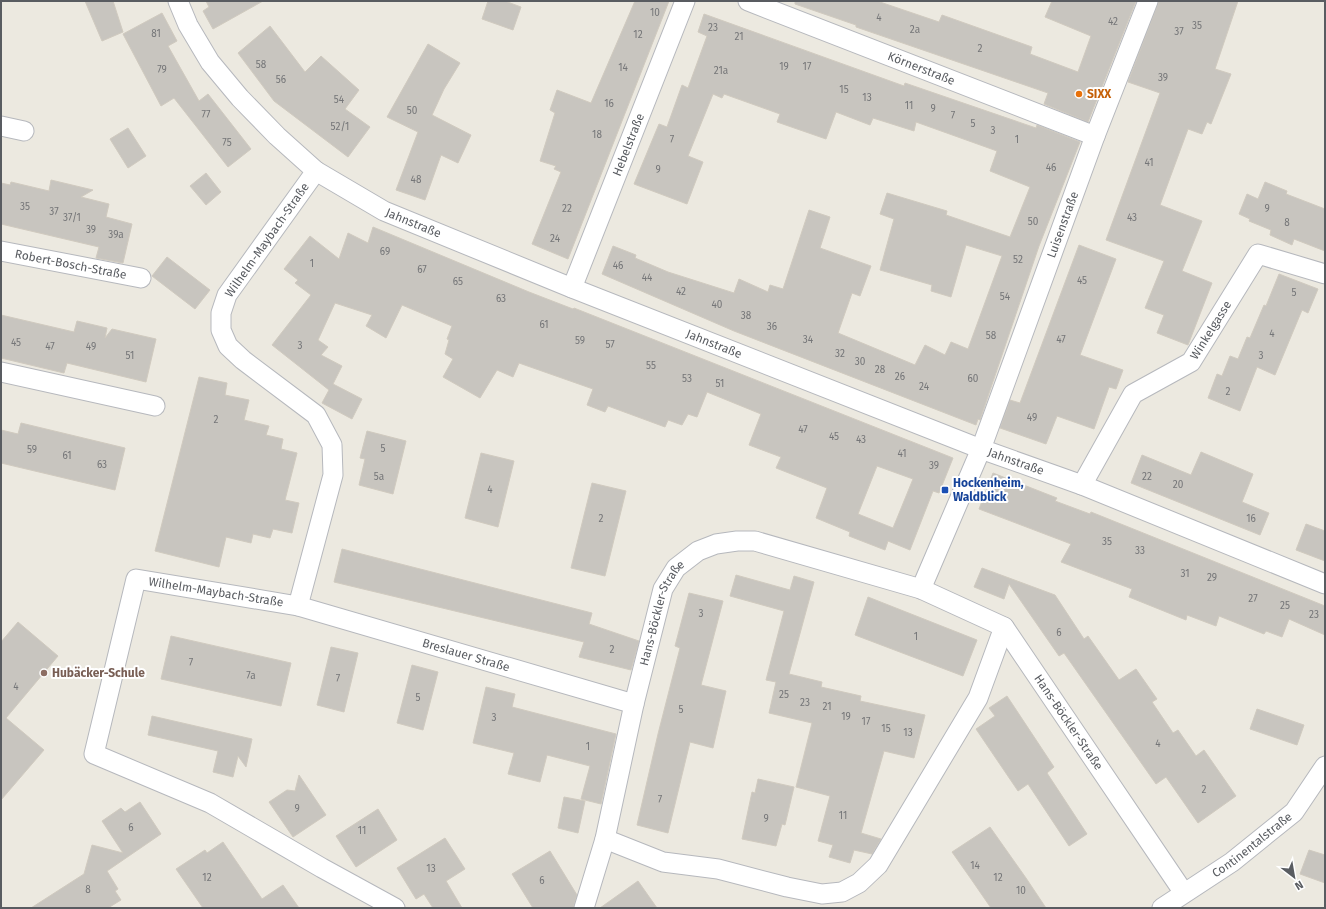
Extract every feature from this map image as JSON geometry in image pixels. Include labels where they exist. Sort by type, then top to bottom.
[{"type":"street","name":"Jahnstraße","points":[[178,1],[188,25],[210,62],[240,98],[277,136],[316,171],[384,211],[572,288],[981,449],[1082,485],[1325,584]]},
{"type":"street","name":"Hebelstraße","points":[[572,288],[685,1]]},
{"type":"street","name":"Körnerstraße","points":[[748,1],[1095,136]]},
{"type":"street","name":"Luisenstraße","points":[[981,449],[1095,136],[1148,1]]},
{"type":"street","points":[[1,126],[24,131]]},
{"type":"street","name":"Wilhelm-Maybach-Straße","points":[[316,171],[227,295],[222,313],[221,330],[228,346],[243,360],[316,415],[332,445],[333,476],[298,606],[136,579],[94,754],[210,804],[396,908]]},
{"type":"street","name":"Robert-Bosch-Straße","points":[[1,251],[141,278]]},
{"type":"street","name":"Winkelgasse","points":[[1082,485],[1133,394],[1191,362],[1258,254],[1325,274]]},
{"type":"street","points":[[1,372],[155,406]]},
{"type":"street","points":[[921,589],[981,449]]},
{"type":"street","name":"Hans-Böckler-Straße","points":[[584,908],[605,839],[634,704],[663,589],[676,568],[698,551],[716,544],[737,541],[755,541],[921,589],[1004,627],[1184,893]]},
{"type":"street","name":"Breslauer Straße","points":[[298,606],[634,704]]},
{"type":"street","points":[[605,839],[664,862],[718,870],[822,894],[842,892],[859,882],[878,865],[978,698],[1004,627]]},
{"type":"street","name":"Continentalstraße","points":[[1162,908],[1232,862],[1294,812],[1325,766]]},
{"type":"building","points":[[85,1],[113,1],[123,32],[102,41]]},
{"type":"building","points":[[206,1],[263,1],[213,29],[203,11],[209,7]]},
{"type":"building","points":[[488,1],[505,1],[521,7],[513,30],[482,19]]},
{"type":"building","points":[[635,1],[669,1],[568,259],[532,244],[561,172],[554,169],[556,166],[540,161],[555,113],[550,110],[557,90],[591,103]]},
{"type":"building","points":[[795,1],[877,1],[939,22],[942,15],[1032,47],[1030,54],[1078,72],[1091,36],[1045,17],[1052,1],[1136,1],[1088,122],[1044,104],[1048,93],[856,27],[856,25],[795,4]]},
{"type":"building","points":[[1159,1],[1238,1],[1215,69],[1231,74],[1211,124],[1207,122],[1202,134],[1188,129],[1160,205],[1202,221],[1182,271],[1212,283],[1188,345],[1157,333],[1164,315],[1145,308],[1164,261],[1106,240],[1160,93],[1128,82]]},
{"type":"building","points":[[162,13],[177,41],[168,46],[199,101],[208,94],[251,149],[228,167],[174,98],[161,106],[123,34]]},
{"type":"building","points":[[704,14],[904,86],[905,83],[1036,128],[1037,125],[1080,142],[1039,246],[980,420],[978,419],[976,425],[734,331],[602,274],[613,246],[636,255],[635,258],[668,272],[734,293],[739,279],[768,292],[770,285],[783,289],[809,210],[830,217],[820,248],[871,266],[860,296],[852,293],[838,333],[915,365],[925,345],[945,355],[951,342],[968,349],[1002,256],[966,245],[951,297],[931,291],[932,285],[880,270],[894,219],[880,214],[887,193],[947,211],[946,215],[1010,237],[1030,187],[990,171],[997,151],[916,122],[914,131],[873,118],[870,125],[836,112],[826,139],[777,122],[780,114],[724,94],[722,98],[713,94],[688,156],[703,162],[687,204],[634,184],[659,124],[667,127],[682,85],[688,88],[707,36],[698,32]]},
{"type":"building","points":[[270,26],[305,72],[321,56],[359,90],[345,109],[370,127],[348,157],[274,101],[238,53]]},
{"type":"building","points":[[428,44],[460,63],[444,89],[432,115],[471,135],[458,163],[441,155],[425,200],[396,190],[418,132],[387,117]]},
{"type":"building","points":[[128,128],[146,156],[128,168],[110,139]]},
{"type":"building","points":[[206,173],[221,192],[206,205],[190,186]]},
{"type":"building","points":[[51,180],[93,190],[81,197],[109,204],[106,217],[132,224],[123,263],[96,258],[99,247],[1,224],[1,183],[10,185],[11,182],[49,191]]},
{"type":"building","points":[[1265,182],[1287,191],[1286,194],[1325,209],[1325,251],[1294,239],[1292,245],[1270,235],[1271,230],[1249,221],[1250,219],[1239,214],[1247,194],[1258,199]]},
{"type":"building","points":[[373,227],[529,292],[573,309],[574,308],[953,458],[939,493],[933,491],[910,550],[888,541],[885,550],[849,536],[850,532],[816,518],[827,488],[776,468],[781,457],[749,445],[761,414],[707,392],[697,417],[688,414],[682,425],[668,420],[665,427],[608,406],[605,412],[587,405],[593,389],[519,363],[513,377],[497,370],[480,398],[443,377],[453,359],[445,354],[449,340],[447,339],[452,326],[402,305],[386,338],[366,326],[372,315],[335,303],[318,340],[328,347],[321,355],[342,366],[333,384],[362,399],[352,419],[322,403],[329,390],[272,345],[311,295],[295,283],[298,280],[284,269],[310,236],[339,259],[348,233],[368,243]],"holes":[[[877,466],[913,479],[893,528],[858,514]]]},
{"type":"building","points":[[1079,245],[1116,259],[1080,355],[1123,370],[1116,389],[1109,387],[1094,429],[1057,416],[1046,444],[1000,428],[1010,400],[1020,403]]},
{"type":"building","points":[[167,257],[210,290],[195,309],[152,276]]},
{"type":"building","points":[[1279,274],[1318,289],[1308,313],[1302,310],[1275,375],[1257,367],[1240,411],[1208,398],[1217,374],[1222,376],[1230,356],[1238,359],[1247,337],[1250,338],[1264,305],[1266,306]]},
{"type":"building","points":[[1,315],[74,332],[77,321],[107,328],[105,338],[112,329],[156,339],[146,382],[67,363],[64,373],[1,358]]},
{"type":"building","points":[[199,377],[227,383],[225,395],[249,400],[244,420],[269,426],[266,435],[283,439],[281,449],[297,453],[285,500],[299,503],[292,533],[273,529],[270,538],[253,534],[251,543],[226,537],[219,567],[155,551]]},
{"type":"building","points":[[21,423],[125,448],[115,490],[1,463],[1,430],[18,434]]},
{"type":"building","points":[[367,431],[406,441],[393,494],[359,485],[365,459],[360,458]]},
{"type":"building","points":[[1201,452],[1253,474],[1242,502],[1269,513],[1260,535],[1131,483],[1142,455],[1191,475]]},
{"type":"building","points":[[481,453],[514,461],[498,527],[465,518]]},
{"type":"building","points":[[993,473],[1057,498],[1055,501],[1090,514],[1091,512],[1325,606],[1325,635],[1289,619],[1282,637],[1266,631],[1264,634],[1219,616],[1216,626],[1187,615],[1186,620],[1129,597],[1132,589],[1061,562],[1071,544],[979,509]]},
{"type":"building","points":[[592,483],[626,491],[605,576],[571,568]]},
{"type":"building","points":[[1306,524],[1325,531],[1325,561],[1296,550]]},
{"type":"building","points":[[342,549],[592,613],[589,624],[639,641],[631,670],[579,657],[584,642],[334,582]]},
{"type":"building","points":[[982,568],[1055,595],[1084,639],[1088,636],[1119,680],[1136,669],[1157,699],[1152,702],[1173,733],[1178,730],[1196,756],[1204,750],[1236,796],[1198,823],[1166,777],[1156,784],[1064,653],[1059,656],[1009,584],[1004,599],[974,587]]},
{"type":"building","points":[[736,575],[790,590],[794,576],[814,582],[789,674],[822,682],[821,687],[861,696],[860,701],[925,715],[914,758],[884,751],[861,833],[881,839],[872,854],[854,850],[850,863],[829,857],[833,845],[818,841],[830,796],[796,787],[812,723],[769,713],[776,682],[766,680],[784,611],[730,596]]},
{"type":"building","points":[[689,593],[723,601],[701,685],[726,691],[713,748],[690,742],[668,833],[637,825],[680,648],[675,646]]},
{"type":"building","points":[[868,597],[977,640],[963,676],[855,635]]},
{"type":"building","points":[[18,622],[58,656],[6,718],[44,750],[1,800],[1,642]]},
{"type":"building","points":[[171,636],[291,663],[281,706],[161,679]]},
{"type":"building","points":[[331,647],[358,653],[344,712],[317,705]]},
{"type":"building","points":[[412,665],[438,672],[423,730],[397,723]]},
{"type":"building","points":[[486,687],[515,694],[512,707],[616,734],[601,804],[581,799],[590,766],[547,755],[540,782],[508,774],[514,753],[473,743]]},
{"type":"building","points":[[1007,696],[1054,767],[1047,773],[1087,834],[1069,846],[1028,784],[1018,791],[976,729],[995,716],[989,708]]},
{"type":"building","points":[[1257,709],[1304,725],[1297,745],[1250,729]]},
{"type":"building","points":[[152,716],[252,739],[246,767],[238,756],[233,777],[213,772],[218,751],[148,735]]},
{"type":"building","points":[[299,775],[326,815],[293,837],[269,802],[287,790],[295,791]]},
{"type":"building","points":[[758,779],[794,787],[785,825],[782,824],[776,846],[742,839],[752,792],[755,793]]},
{"type":"building","points":[[564,797],[585,801],[578,833],[558,828]]},
{"type":"building","points":[[140,802],[161,834],[107,871],[118,889],[115,891],[121,900],[108,908],[31,908],[84,874],[92,845],[123,853],[102,821],[121,808],[125,812]]},
{"type":"building","points":[[378,809],[397,840],[356,867],[336,836]]},
{"type":"building","points":[[990,827],[1046,908],[991,908],[952,852]]},
{"type":"building","points":[[445,838],[465,869],[446,881],[462,908],[433,908],[424,894],[416,899],[397,868]]},
{"type":"building","points":[[223,842],[262,899],[283,885],[299,908],[203,908],[176,869],[205,850],[207,853]]},
{"type":"building","points":[[1309,850],[1325,855],[1325,883],[1300,874]]},
{"type":"building","points":[[550,851],[577,895],[573,908],[533,908],[512,874]]},
{"type":"building","points":[[638,881],[657,908],[600,908]]},
{"type":"place","name":"SIXX","points":[[1079,94]]},
{"type":"place","name":"Hockenheim, Waldblick","points":[[945,490]]},
{"type":"place","name":"Hubäcker-Schule","points":[[44,673]]}]
